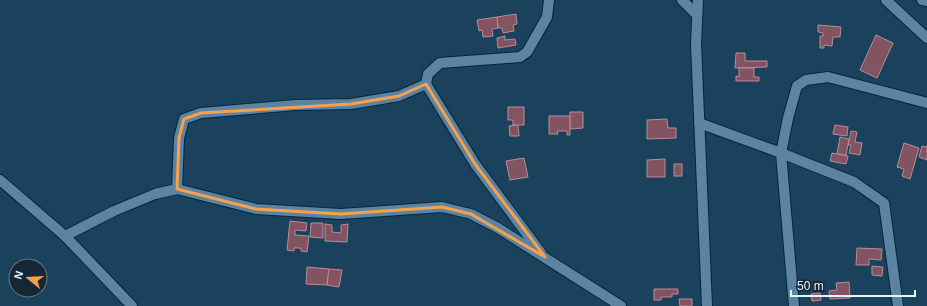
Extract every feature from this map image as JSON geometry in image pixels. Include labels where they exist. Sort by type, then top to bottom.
[{"type":"street","points":[[545,257],[475,164],[426,84],[428,74],[440,63],[520,57],[527,52],[547,17],[548,0]]},
{"type":"street","points":[[682,0],[697,15]]},
{"type":"street","points":[[698,0],[696,44],[707,306]]},
{"type":"street","points":[[886,0],[927,38]]},
{"type":"street","points":[[922,0],[927,1]]},
{"type":"street","points":[[794,306],[781,153],[788,118],[797,86],[806,80],[828,77],[927,104]]},
{"type":"street","points":[[177,189],[180,138],[184,119],[207,112],[296,105],[351,104],[399,96],[426,84]]},
{"type":"street","points":[[699,123],[854,182],[884,203],[898,306]]},
{"type":"street","points":[[0,180],[65,236],[132,306]]},
{"type":"street","points":[[65,236],[114,211],[155,194],[177,189],[256,209],[341,214],[442,207],[471,214],[498,228],[621,306]]},
{"type":"highlighted area","points":[[426,84],[475,164],[545,257],[471,214],[442,207],[341,214],[256,209],[177,189],[179,138],[184,119],[201,113],[351,104],[399,96]]},
{"type":"building","points":[[516,14],[517,24],[513,25],[514,31],[503,33],[502,28],[498,28],[497,17]]},
{"type":"building","points":[[497,17],[498,28],[492,29],[493,36],[483,37],[482,30],[479,31],[477,20]]},
{"type":"building","points":[[818,25],[841,27],[840,37],[833,37],[832,46],[824,45],[824,48],[820,48],[820,36],[823,36],[823,33],[818,32]]},
{"type":"building","points":[[876,35],[893,43],[877,78],[860,70]]},
{"type":"building","points":[[505,36],[505,40],[515,39],[516,45],[498,48],[497,38]]},
{"type":"building","points":[[736,53],[745,53],[745,61],[767,61],[767,67],[735,68]]},
{"type":"building","points":[[739,68],[754,68],[754,77],[759,77],[759,81],[736,81],[736,76],[739,77]]},
{"type":"building","points":[[508,107],[524,107],[524,125],[513,125],[513,120],[508,120]]},
{"type":"building","points":[[570,112],[583,112],[583,128],[570,129]]},
{"type":"building","points":[[549,116],[570,116],[570,135],[567,135],[567,131],[557,131],[558,134],[549,134]]},
{"type":"building","points":[[667,119],[668,128],[676,128],[676,138],[647,139],[647,120]]},
{"type":"building","points":[[518,125],[519,136],[510,136],[509,126]]},
{"type":"building","points":[[835,125],[848,127],[847,136],[833,134]]},
{"type":"building","points":[[851,131],[857,132],[855,142],[862,143],[860,155],[849,153],[851,145],[848,145]]},
{"type":"building","points":[[840,137],[849,139],[846,155],[837,154]]},
{"type":"building","points":[[904,143],[919,148],[910,179],[902,176],[904,169],[897,167]]},
{"type":"building","points":[[922,146],[927,147],[927,160],[919,157]]},
{"type":"building","points":[[832,153],[848,156],[846,164],[830,161]]},
{"type":"building","points":[[524,158],[528,177],[510,180],[506,161]]},
{"type":"building","points":[[665,159],[665,177],[647,177],[647,160]]},
{"type":"building","points":[[674,164],[682,164],[682,176],[674,176]]},
{"type":"building","points":[[290,221],[307,223],[306,231],[295,230],[295,235],[309,236],[307,252],[301,251],[301,248],[294,248],[294,251],[287,250]]},
{"type":"building","points":[[311,223],[323,223],[323,238],[310,237]]},
{"type":"building","points":[[325,224],[332,225],[332,232],[341,233],[341,225],[348,224],[347,242],[325,241]]},
{"type":"building","points":[[857,248],[882,249],[881,260],[869,259],[869,265],[856,265]]},
{"type":"building","points":[[872,266],[883,267],[882,276],[872,275]]},
{"type":"building","points":[[307,267],[329,269],[327,285],[306,284]]},
{"type":"building","points":[[329,269],[342,270],[339,287],[327,285]]},
{"type":"building","points":[[849,282],[850,298],[830,299],[829,291],[837,290],[836,283]]},
{"type":"building","points":[[654,289],[678,289],[678,294],[672,294],[672,297],[661,297],[661,300],[654,300]]},
{"type":"building","points":[[820,293],[821,300],[812,301],[811,294]]},
{"type":"building","points":[[679,299],[692,299],[692,306],[680,306]]}]
